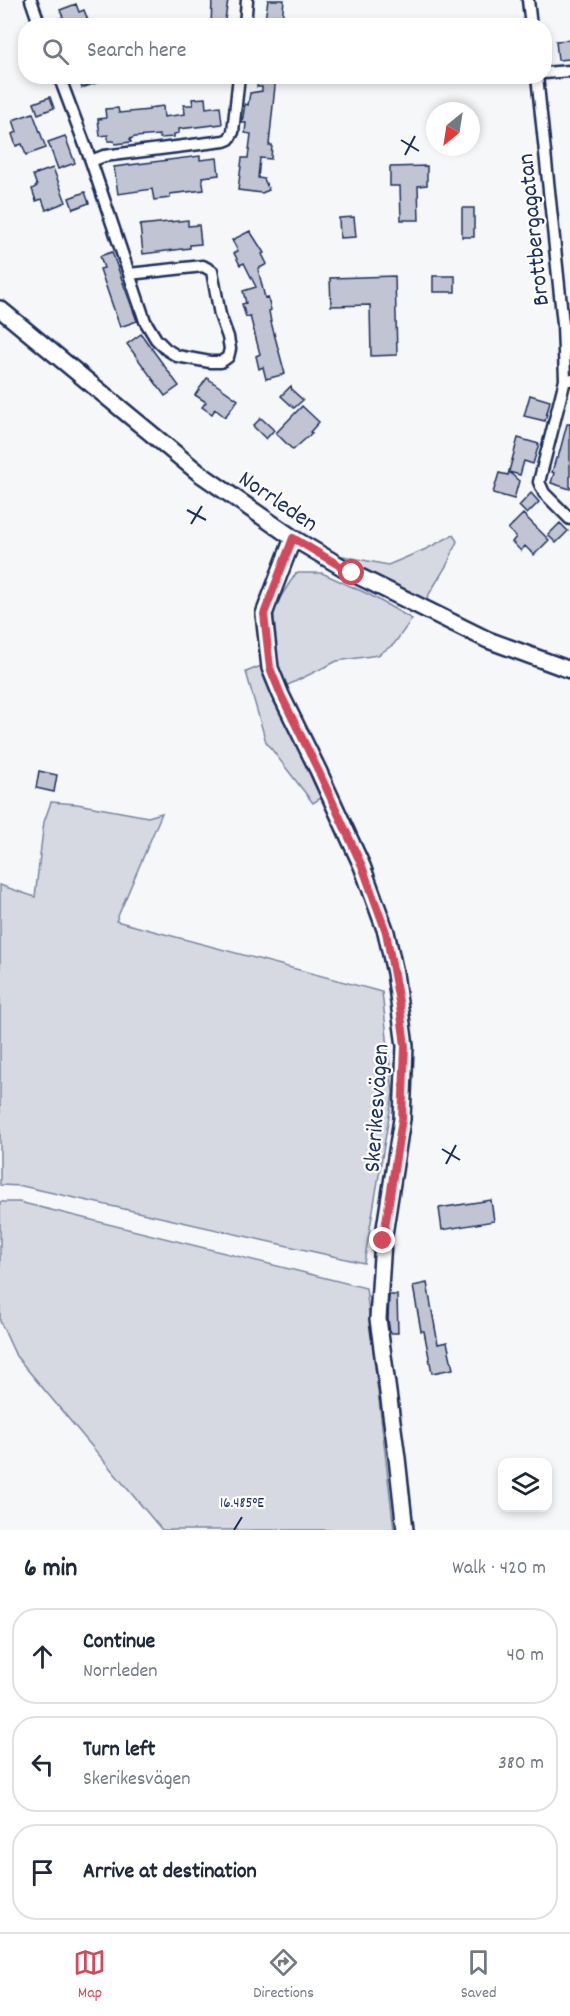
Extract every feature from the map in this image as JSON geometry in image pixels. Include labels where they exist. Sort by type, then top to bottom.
[{"type":"street","points":[[31,0],[37,18]]},
{"type":"street","points":[[246,18],[247,0]]},
{"type":"street","points":[[528,0],[530,18]]},
{"type":"street","points":[[552,72],[570,71]]},
{"type":"street","points":[[62,84],[91,161],[129,274],[145,321],[156,339],[177,356],[192,360],[221,362],[228,357],[230,349],[228,337],[220,315],[212,271],[208,267],[129,274]]},
{"type":"street","points":[[91,161],[126,152],[229,139],[233,132],[238,84]]},
{"type":"street","name":"Brottbergagatan","points":[[538,84],[568,380],[539,482],[544,493],[570,519]]},
{"type":"street","name":"Norrleden","points":[[0,309],[191,466],[293,538],[352,573],[488,640],[570,670]]},
{"type":"street","name":"Skerikesvägen","points":[[293,538],[264,614],[270,668],[362,866],[386,932],[395,973],[404,1036],[402,1119],[383,1241],[378,1319],[405,1530]]},
{"type":"shaded area","points":[[453,535],[457,541],[448,563],[425,601],[338,555],[388,565]]},
{"type":"shaded area","points":[[296,573],[322,573],[370,595],[412,619],[394,644],[378,655],[337,661],[286,686],[273,649],[274,607]]},
{"type":"shaded area","points":[[261,666],[321,798],[313,803],[266,742],[246,672]]},
{"type":"shaded area","points":[[51,802],[77,804],[148,817],[162,813],[116,921],[382,992],[393,1093],[364,1263],[22,1186],[0,1185],[0,885],[35,897],[44,822]]},
{"type":"shaded area","points":[[0,1202],[19,1202],[366,1288],[394,1530],[162,1530],[16,1356],[0,1321]]},
{"type":"building","points":[[212,0],[228,0],[225,18],[211,18]]},
{"type":"building","points":[[268,0],[284,0],[282,18],[265,18]]},
{"type":"building","points":[[76,4],[79,12],[84,10],[87,18],[60,18],[63,17],[60,10]]},
{"type":"building","points":[[570,40],[570,59],[558,60],[556,41]]},
{"type":"building","points":[[81,84],[93,84],[82,88]]},
{"type":"building","points":[[257,84],[275,84],[269,145],[272,145],[271,159],[260,158],[258,178],[264,179],[269,190],[262,193],[238,190],[242,158],[248,158],[251,134],[245,133],[246,123],[242,123],[245,104],[248,105],[250,93],[262,91],[262,87],[257,87]]},
{"type":"building","points":[[50,97],[54,108],[38,114],[34,103]]},
{"type":"building","points":[[205,98],[206,108],[220,106],[222,124],[179,129],[179,133],[174,134],[174,137],[160,138],[159,135],[135,137],[130,139],[131,142],[115,144],[114,141],[108,141],[108,135],[100,136],[98,119],[106,118],[105,109],[118,108],[119,113],[163,106],[164,117],[185,114],[184,105],[193,105],[192,99]]},
{"type":"building","points":[[33,113],[46,148],[26,155],[22,144],[16,146],[12,134],[17,132],[13,120]]},
{"type":"building","points":[[65,136],[75,163],[58,169],[48,142]]},
{"type":"building","points":[[200,156],[200,160],[217,158],[219,175],[202,177],[204,190],[170,194],[170,198],[154,200],[152,189],[118,194],[114,167]]},
{"type":"building","points":[[427,166],[427,185],[418,186],[419,220],[401,220],[400,186],[390,186],[390,167]]},
{"type":"building","points":[[53,168],[66,202],[46,210],[42,199],[36,201],[32,189],[37,186],[33,175]]},
{"type":"building","points":[[85,192],[89,203],[73,209],[69,198]]},
{"type":"building","points":[[462,208],[474,208],[474,237],[462,237]]},
{"type":"building","points":[[354,217],[356,237],[340,238],[339,218]]},
{"type":"building","points":[[188,220],[188,226],[199,225],[201,244],[190,245],[190,248],[143,254],[140,225]]},
{"type":"building","points":[[250,231],[264,253],[262,254],[267,264],[258,269],[265,298],[268,297],[271,322],[285,374],[266,379],[263,367],[259,369],[256,356],[260,354],[250,316],[246,317],[242,304],[246,303],[243,291],[256,287],[244,263],[240,265],[234,253],[238,251],[232,240]]},
{"type":"building","points":[[112,252],[137,321],[120,327],[100,269],[104,268],[100,256]]},
{"type":"building","points":[[395,276],[397,355],[371,356],[370,305],[331,306],[330,278]]},
{"type":"building","points":[[433,276],[455,276],[455,292],[433,292]]},
{"type":"building","points":[[141,334],[179,386],[165,396],[127,344]]},
{"type":"building","points":[[207,378],[238,400],[225,417],[215,409],[212,414],[202,407],[206,402],[195,395]]},
{"type":"building","points":[[291,386],[292,390],[303,400],[294,408],[281,396]]},
{"type":"building","points":[[530,395],[550,401],[545,421],[524,416]]},
{"type":"building","points":[[302,406],[319,422],[310,432],[312,433],[293,450],[276,433]]},
{"type":"building","points":[[261,418],[274,430],[266,439],[253,426]]},
{"type":"building","points":[[567,424],[570,424],[570,489],[551,483],[554,473],[552,472]]},
{"type":"building","points":[[518,438],[539,444],[533,464],[524,461],[520,475],[509,472],[519,481],[514,499],[493,493],[499,473],[508,475]]},
{"type":"building","points":[[531,493],[539,502],[527,514],[519,506]]},
{"type":"building","points":[[523,514],[549,540],[534,555],[525,546],[521,551],[512,542],[516,537],[508,529]]},
{"type":"building","points":[[560,523],[568,531],[556,543],[548,535]]},
{"type":"building","points":[[39,771],[57,775],[54,792],[36,788]]},
{"type":"building","points":[[491,1200],[494,1221],[442,1230],[439,1208]]},
{"type":"building","points":[[427,1283],[438,1344],[447,1342],[453,1369],[432,1373],[413,1286]]},
{"type":"building","points":[[389,1295],[397,1295],[398,1333],[390,1333]]},
{"type":"route","points":[[352,573],[293,538],[264,614],[270,668],[362,866],[386,932],[395,973],[405,1046],[404,1085],[397,1157],[383,1241]]}]
